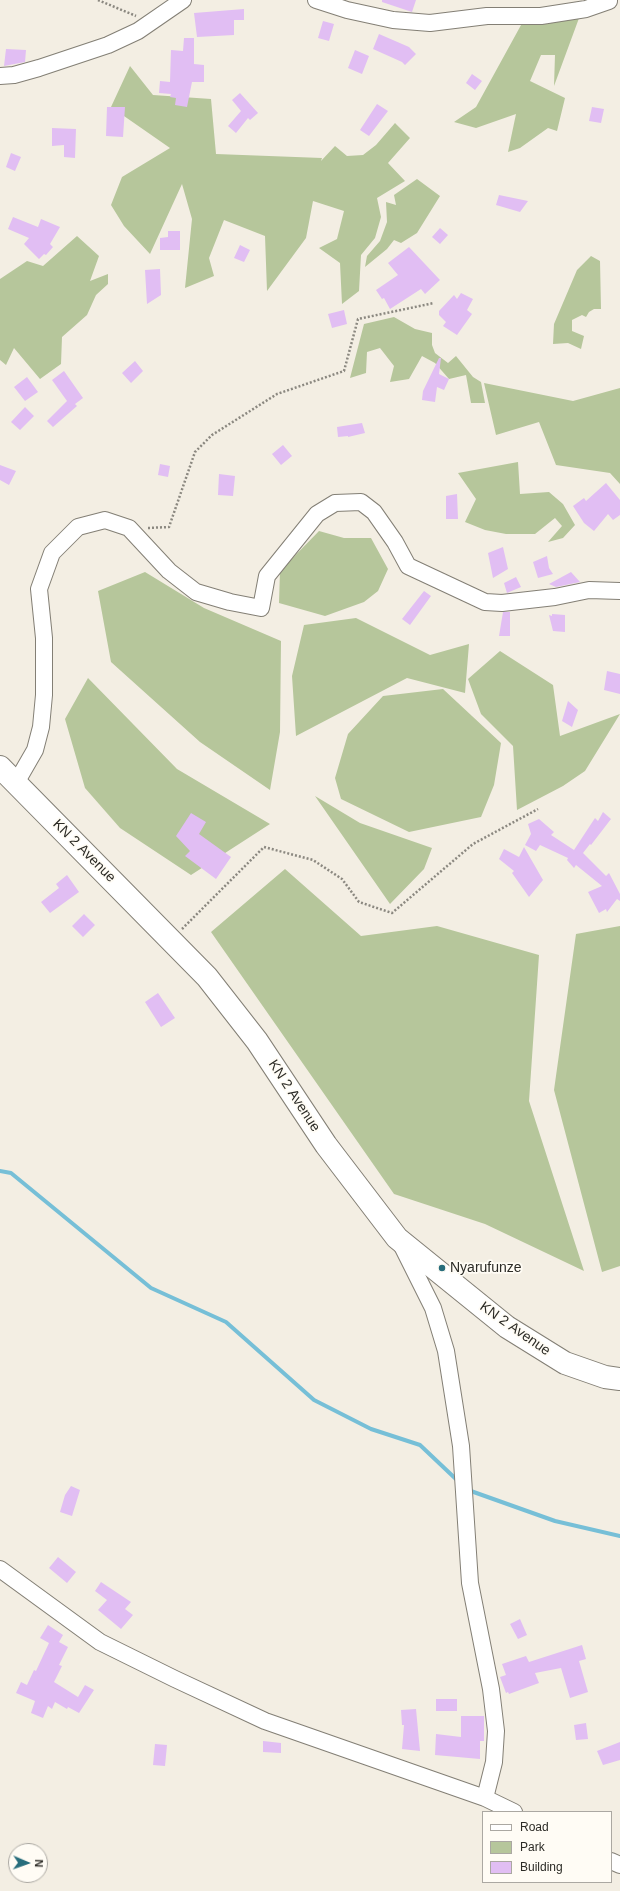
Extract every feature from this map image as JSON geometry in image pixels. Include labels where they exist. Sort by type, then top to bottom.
[{"type":"main road","name":"KN 2 Avenue","points":[[0,767],[208,977],[257,1041],[326,1145],[397,1238],[507,1327],[565,1362],[605,1377],[620,1379]]},
{"type":"street","points":[[0,76],[14,75],[39,68],[108,44],[138,31],[183,0]]},
{"type":"street","points":[[316,0],[347,10],[393,20],[430,22],[488,16],[541,16],[586,9],[609,1]]},
{"type":"street","points":[[16,783],[35,750],[41,727],[44,695],[44,638],[39,589],[52,553],[78,528],[105,520],[129,528],[169,571],[196,592],[230,602],[260,608],[267,576],[317,514],[335,503],[361,502],[374,512],[395,542],[408,566],[485,602],[502,603],[555,597],[589,590],[620,591]]},
{"type":"street","points":[[397,1238],[433,1308],[446,1351],[461,1446],[470,1583],[491,1689],[496,1731],[494,1762],[485,1798]]},
{"type":"street","points":[[0,1569],[100,1642],[175,1679],[265,1720],[485,1798],[512,1811]]},
{"type":"path","points":[[98,0],[151,22]]},
{"type":"path","points":[[129,528],[169,528],[195,452],[212,435],[277,394],[344,371],[358,319],[434,303]]},
{"type":"path","points":[[172,939],[264,847],[313,860],[342,879],[360,902],[392,912],[472,844],[538,809]]},
{"type":"green space","points":[[582,10],[554,86],[555,55],[541,55],[530,81],[565,98],[557,131],[548,128],[520,148],[508,152],[516,114],[476,128],[454,122],[476,107],[526,16]]},
{"type":"green space","points":[[130,66],[153,95],[211,99],[216,154],[322,158],[321,161],[335,146],[347,156],[363,155],[376,145],[395,123],[410,138],[388,163],[405,181],[377,198],[381,217],[375,238],[361,255],[359,291],[342,304],[340,263],[319,248],[337,239],[344,211],[313,201],[306,238],[267,291],[265,236],[224,220],[209,258],[214,276],[185,288],[192,219],[182,184],[150,254],[124,226],[111,205],[122,177],[170,148],[111,107]]},
{"type":"green space","points":[[417,179],[440,196],[417,233],[401,243],[394,240],[387,249],[365,267],[367,256],[380,241],[387,222],[386,202],[396,205],[394,195]]},
{"type":"green space","points":[[77,236],[99,256],[90,281],[108,274],[108,284],[96,295],[87,315],[62,337],[61,364],[40,379],[14,348],[6,365],[0,360],[0,279],[27,261],[43,266]]},
{"type":"green space","points":[[591,256],[600,261],[601,309],[594,309],[589,312],[586,317],[582,315],[572,320],[572,331],[584,336],[581,349],[568,343],[553,344],[554,324],[577,270]]},
{"type":"green space","points":[[394,317],[415,329],[432,333],[432,345],[435,353],[448,363],[456,356],[473,377],[481,382],[485,403],[471,403],[466,375],[449,379],[435,363],[422,356],[409,379],[390,382],[394,366],[380,348],[367,352],[366,373],[350,378],[364,324]]},
{"type":"green space","points":[[484,383],[573,401],[620,388],[620,484],[610,473],[556,465],[539,422],[496,435]]},
{"type":"green space","points":[[518,462],[520,494],[549,492],[563,504],[575,525],[563,538],[548,542],[562,526],[555,518],[535,534],[506,534],[485,530],[465,522],[476,499],[458,473]]},
{"type":"green space","points":[[319,531],[344,538],[371,538],[388,569],[378,591],[364,602],[325,616],[279,603],[280,571]]},
{"type":"green space","points":[[145,572],[204,608],[281,641],[280,732],[270,790],[200,742],[111,662],[98,591]]},
{"type":"green space","points":[[356,618],[430,655],[469,644],[465,693],[407,678],[296,736],[292,676],[304,625]]},
{"type":"green space","points":[[500,651],[553,685],[560,736],[620,714],[585,771],[563,786],[517,810],[513,746],[481,714],[468,679]]},
{"type":"green space","points":[[88,678],[177,769],[270,824],[191,875],[120,828],[85,788],[65,719]]},
{"type":"green space","points":[[443,689],[501,743],[494,785],[481,817],[409,832],[341,799],[335,778],[348,734],[383,696]]},
{"type":"green space","points":[[315,796],[360,823],[432,848],[424,869],[390,904]]},
{"type":"green space","points":[[285,869],[361,936],[437,926],[539,955],[529,1101],[584,1271],[485,1224],[394,1194],[211,932]]},
{"type":"green space","points":[[620,926],[620,1266],[602,1272],[554,1090],[576,934]]},
{"type":"building","points":[[382,0],[416,0],[412,12],[382,2]]},
{"type":"building","points":[[244,9],[244,20],[234,20],[234,35],[197,37],[194,13]]},
{"type":"building","points":[[323,21],[334,24],[329,41],[318,38]]},
{"type":"building","points":[[379,34],[409,47],[416,54],[405,65],[402,62],[373,49]]},
{"type":"building","points":[[184,38],[194,38],[194,64],[204,65],[204,82],[192,82],[187,107],[175,105],[176,98],[170,97],[171,94],[159,93],[160,81],[170,82],[171,50],[183,51]]},
{"type":"building","points":[[6,49],[26,50],[25,62],[4,66]]},
{"type":"building","points":[[355,50],[369,56],[362,74],[348,68]]},
{"type":"building","points":[[472,74],[482,81],[475,90],[466,83]]},
{"type":"building","points":[[240,93],[258,113],[250,120],[248,118],[236,133],[228,126],[241,111],[232,100]]},
{"type":"building","points":[[377,104],[388,111],[369,136],[360,130]]},
{"type":"building","points":[[107,107],[125,107],[123,137],[106,136]]},
{"type":"building","points":[[592,107],[604,109],[601,123],[589,121]]},
{"type":"building","points":[[52,128],[76,129],[75,158],[64,157],[64,145],[52,146]]},
{"type":"building","points":[[11,153],[21,157],[15,171],[6,167]]},
{"type":"building","points":[[499,195],[528,201],[520,212],[496,205]]},
{"type":"building","points":[[13,217],[38,227],[41,219],[60,227],[50,244],[53,247],[46,255],[44,254],[39,259],[24,244],[29,238],[8,229]]},
{"type":"building","points":[[440,228],[448,235],[440,244],[432,237]]},
{"type":"building","points":[[168,231],[180,231],[180,250],[160,250],[160,238],[168,237]]},
{"type":"building","points":[[240,245],[250,250],[244,262],[234,258]]},
{"type":"building","points":[[409,247],[440,280],[425,294],[421,289],[390,309],[384,298],[382,299],[376,290],[398,275],[388,263]]},
{"type":"building","points":[[160,269],[161,295],[147,304],[145,270]]},
{"type":"building","points":[[461,293],[473,299],[467,310],[472,314],[457,335],[443,326],[446,322],[439,315],[439,311],[454,295],[457,299]]},
{"type":"building","points":[[344,310],[347,324],[332,328],[328,314]]},
{"type":"building","points":[[439,358],[441,358],[439,374],[449,379],[444,390],[437,387],[435,402],[422,400],[423,391]]},
{"type":"building","points":[[135,361],[143,371],[131,383],[122,373]]},
{"type":"building","points":[[64,371],[83,398],[75,404],[77,406],[53,427],[47,421],[67,401],[52,380]]},
{"type":"building","points":[[27,377],[38,392],[25,401],[14,387]]},
{"type":"building","points":[[25,407],[34,416],[20,430],[11,422]]},
{"type":"building","points":[[362,423],[365,433],[348,437],[338,437],[337,427]]},
{"type":"building","points":[[283,445],[292,456],[281,465],[272,454]]},
{"type":"building","points":[[160,464],[170,466],[168,477],[158,475]]},
{"type":"building","points":[[0,465],[16,471],[9,485],[0,480]]},
{"type":"building","points":[[219,474],[235,476],[233,496],[218,495]]},
{"type":"building","points":[[606,483],[620,500],[620,515],[613,520],[608,514],[594,531],[584,523],[573,506],[584,498],[586,501]]},
{"type":"building","points":[[457,494],[458,519],[446,519],[446,496]]},
{"type":"building","points":[[503,547],[508,569],[493,578],[488,553]]},
{"type":"building","points":[[547,556],[549,568],[553,574],[538,578],[533,562]]},
{"type":"building","points":[[571,572],[580,582],[556,587],[549,584]]},
{"type":"building","points":[[516,577],[521,587],[507,593],[504,583]]},
{"type":"building","points":[[424,591],[431,596],[410,625],[402,619]]},
{"type":"building","points":[[503,612],[510,612],[510,636],[499,636]]},
{"type":"building","points":[[552,614],[565,615],[565,632],[553,631],[549,615],[552,616]]},
{"type":"building","points":[[607,671],[620,674],[620,694],[604,690]]},
{"type":"building","points":[[568,701],[578,710],[572,727],[562,721]]},
{"type":"building","points":[[603,812],[611,819],[583,853],[606,876],[609,873],[620,894],[620,901],[617,899],[607,912],[606,909],[599,913],[588,892],[602,886],[576,865],[574,868],[567,860],[568,858],[540,845],[536,851],[525,845],[531,834],[528,824],[539,819],[554,832],[551,835],[574,850],[595,818],[598,821]]},
{"type":"building","points":[[191,813],[206,822],[199,834],[231,857],[216,879],[185,856],[190,851],[176,836]]},
{"type":"building","points":[[524,847],[543,880],[529,897],[512,873],[514,871],[499,859],[504,849],[519,857]]},
{"type":"building","points":[[67,875],[79,892],[50,913],[41,902],[59,888],[56,884]]},
{"type":"building","points":[[84,914],[95,925],[83,937],[72,926]]},
{"type":"building","points":[[158,993],[175,1018],[161,1027],[145,1002]]},
{"type":"building","points":[[71,1486],[80,1490],[72,1516],[60,1512],[65,1495]]},
{"type":"building","points":[[58,1557],[76,1572],[67,1583],[49,1568]]},
{"type":"building","points":[[101,1582],[131,1602],[125,1609],[133,1615],[121,1629],[98,1610],[107,1600],[95,1591]]},
{"type":"building","points":[[520,1619],[527,1635],[518,1639],[510,1624]]},
{"type":"building","points":[[48,1625],[63,1635],[59,1642],[68,1647],[59,1665],[62,1666],[54,1682],[78,1697],[85,1685],[94,1690],[79,1713],[68,1707],[67,1709],[55,1702],[52,1709],[48,1706],[43,1718],[31,1713],[35,1701],[16,1693],[21,1682],[27,1685],[34,1670],[36,1671],[49,1643],[40,1638]]},
{"type":"building","points":[[582,1645],[586,1659],[579,1661],[588,1692],[570,1698],[561,1668],[535,1673],[539,1683],[509,1694],[508,1692],[506,1693],[500,1677],[506,1675],[502,1664],[526,1656],[529,1662]]},
{"type":"building","points":[[436,1699],[457,1699],[457,1711],[436,1711]]},
{"type":"building","points":[[416,1709],[420,1751],[402,1749],[404,1725],[402,1725],[401,1710]]},
{"type":"building","points":[[461,1716],[484,1716],[484,1741],[480,1741],[480,1759],[435,1755],[436,1734],[461,1737]]},
{"type":"building","points":[[586,1723],[588,1739],[576,1740],[574,1725]]},
{"type":"building","points":[[263,1741],[281,1743],[281,1753],[263,1752]]},
{"type":"building","points":[[620,1742],[620,1760],[603,1765],[597,1751]]},
{"type":"building","points":[[155,1744],[167,1745],[165,1766],[153,1765]]},
{"type":"waterway","points":[[0,1171],[11,1173],[151,1288],[226,1322],[314,1400],[371,1429],[420,1445],[458,1481]]},
{"type":"waterway","points":[[468,1490],[555,1521],[620,1536]]},
{"type":"place","name":"Nyarufunze","points":[[442,1268]]}]
